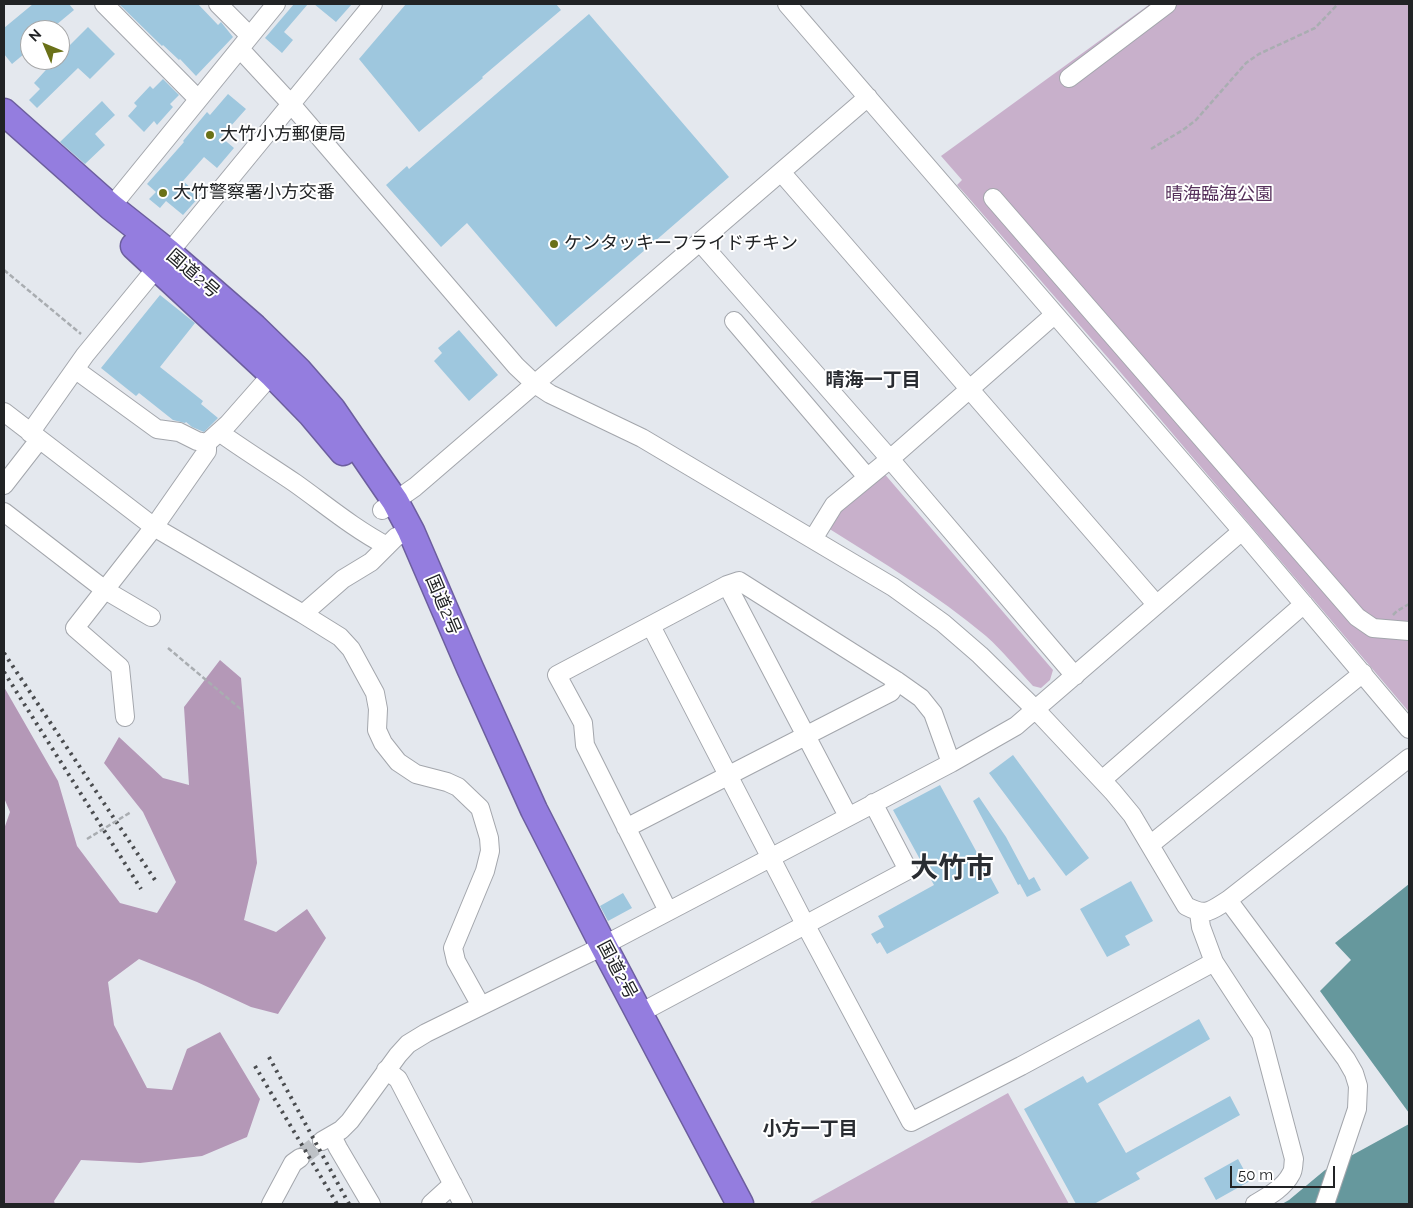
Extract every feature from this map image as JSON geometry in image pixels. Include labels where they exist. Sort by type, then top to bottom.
[{"type":"highway","name":"国道2号","points":[[4,112],[110,207],[163,260],[311,414],[389,506]]},
{"type":"highway","name":"国道2号","points":[[4,132],[163,260],[254,327],[298,370],[332,409],[389,506],[398,538],[479,730],[515,808],[596,949],[722,1204]]},
{"type":"highway","name":"国道2号","points":[[596,949],[640,1013],[740,1204]]},
{"type":"street","points":[[104,4],[198,99]]},
{"type":"street","points":[[218,4],[291,104],[516,366],[535,384],[550,394],[642,438],[893,587],[943,623],[980,655],[1036,710],[1102,780],[1132,815],[1186,906],[1199,912],[1210,911],[1228,900],[1409,758]]},
{"type":"street","points":[[110,207],[276,4]]},
{"type":"street","points":[[4,485],[76,370],[94,345],[373,4]]},
{"type":"street","points":[[787,4],[1242,531],[1409,729]]},
{"type":"street","points":[[1069,78],[1167,4]]},
{"type":"street","points":[[389,506],[414,488],[868,97]]},
{"type":"street","points":[[781,172],[1156,604]]},
{"type":"street","points":[[993,198],[1356,617],[1373,628],[1409,631]]},
{"type":"street","points":[[700,242],[890,459],[1075,676]]},
{"type":"street","points":[[812,539],[834,505],[890,459],[1054,315]]},
{"type":"street","points":[[734,321],[868,477]]},
{"type":"street","points":[[76,370],[157,429],[179,432],[197,441],[213,437],[250,455],[294,483],[362,532],[398,538]]},
{"type":"street","points":[[125,717],[120,667],[75,628],[154,527],[207,451],[213,437],[272,374]]},
{"type":"street","points":[[4,412],[154,527],[340,637],[351,649],[375,693],[378,709],[378,730],[383,743],[398,762],[416,774],[448,782],[458,788],[480,808],[489,838],[490,851],[485,871],[452,948],[456,961],[481,1006]]},
{"type":"street","points":[[4,512],[105,590],[151,617]]},
{"type":"street","points":[[371,1204],[338,1148],[327,1139],[341,1130],[361,1108],[386,1070],[408,1044],[426,1033],[596,949],[951,763],[1016,726],[1242,531]]},
{"type":"street","points":[[303,614],[343,579],[372,562],[398,538]]},
{"type":"street","points":[[668,911],[585,745],[583,723],[557,675],[726,585],[739,581],[921,698],[933,713],[951,763]]},
{"type":"street","points":[[726,585],[848,816]]},
{"type":"street","points":[[1102,780],[1304,604]]},
{"type":"street","points":[[650,626],[805,924],[911,1122],[1021,1066],[1214,962]]},
{"type":"street","points":[[1150,845],[1363,673]]},
{"type":"street","points":[[626,828],[891,692],[897,681]]},
{"type":"street","points":[[640,1013],[908,870],[874,803]]},
{"type":"street","points":[[1228,900],[1346,1059],[1354,1073],[1358,1086],[1357,1109],[1325,1204]]},
{"type":"street","points":[[1199,912],[1214,962],[1261,1034],[1294,1159],[1292,1173],[1287,1181],[1272,1194],[1254,1204]]},
{"type":"street","points":[[386,1070],[398,1079],[464,1204]]},
{"type":"street","points":[[271,1204],[293,1163],[300,1158]]},
{"type":"street","points":[[431,1204],[453,1184]]},
{"type":"path","points":[[1151,149],[1196,120],[1246,63],[1259,54],[1315,28],[1338,4]]},
{"type":"path","points":[[4,270],[94,345]]},
{"type":"path","points":[[168,648],[243,712]]},
{"type":"path","points":[[87,839],[131,812]]},
{"type":"green space","name":"晴海臨海公園","points":[[1150,4],[1409,4],[1409,712],[1116,367],[957,185],[962,180],[941,156]]},
{"type":"green space","points":[[882,471],[1053,670],[1050,680],[1041,688],[1033,686],[986,636],[967,621],[909,579],[828,528],[840,510]]},
{"type":"green space","points":[[1008,1093],[1069,1204],[811,1204],[811,1202]]},
{"type":"shaded area","points":[[220,660],[241,678],[257,863],[244,920],[276,932],[307,909],[326,938],[278,1014],[251,1007],[197,982],[139,959],[108,982],[114,1025],[147,1088],[172,1090],[187,1049],[220,1032],[260,1099],[247,1137],[202,1156],[140,1163],[81,1160],[54,1201],[55,1204],[4,1204],[4,829],[10,812],[4,798],[4,687],[58,781],[77,846],[120,903],[157,913],[176,882],[143,812],[104,763],[119,737],[163,778],[189,785],[184,707]]},
{"type":"water","points":[[1409,884],[1409,1113],[1320,991],[1351,960],[1335,943]]},
{"type":"water","points":[[1409,1124],[1409,1204],[1282,1204],[1325,1170]]},
{"type":"building","points":[[33,4],[69,4],[74,10],[62,20],[20,20],[20,57],[12,64],[4,54],[4,28]]},
{"type":"building","points":[[119,4],[198,4],[218,25],[221,22],[233,37],[196,76]]},
{"type":"building","points":[[294,4],[308,4],[284,32],[293,40],[282,53],[265,38]]},
{"type":"building","points":[[314,4],[352,4],[336,22]]},
{"type":"building","points":[[406,4],[556,4],[561,10],[419,132],[359,59]]},
{"type":"building","points":[[589,14],[729,177],[556,327],[467,223],[441,247],[386,185],[407,166],[409,169]]},
{"type":"building","points":[[88,27],[115,54],[90,79],[78,68],[37,108],[29,100],[40,89],[34,83],[46,70],[70,70],[70,45]]},
{"type":"building","points":[[163,79],[179,95],[170,104],[173,107],[157,125],[154,121],[144,132],[128,116],[137,106],[134,103],[150,86],[153,89]]},
{"type":"building","points":[[228,94],[246,109],[221,137],[234,148],[217,168],[204,157],[183,181],[200,196],[183,215],[166,201],[160,208],[149,199],[156,192],[147,184],[184,142],[207,112],[210,115]]},
{"type":"building","points":[[102,101],[115,115],[95,134],[105,145],[85,164],[60,142]]},
{"type":"building","points":[[160,295],[195,323],[160,367],[203,401],[201,404],[218,418],[204,432],[186,422],[173,420],[139,393],[136,396],[101,368]]},
{"type":"building","points":[[459,330],[498,375],[469,401],[434,361],[442,353],[438,348]]},
{"type":"building","points":[[1013,755],[1089,858],[1066,876],[989,773]]},
{"type":"building","points":[[940,785],[999,893],[887,954],[880,942],[877,944],[871,934],[884,927],[878,916],[934,885],[893,810]]},
{"type":"building","points":[[979,797],[1006,837],[1029,880],[1034,877],[1041,890],[1027,897],[1020,884],[1018,885],[973,801]]},
{"type":"building","points":[[1131,881],[1153,921],[1125,936],[1130,945],[1107,957],[1080,909]]},
{"type":"building","points":[[623,893],[632,908],[608,921],[600,906]]},
{"type":"building","points":[[1199,1019],[1210,1039],[1098,1104],[1126,1153],[1230,1096],[1240,1115],[1136,1173],[1140,1179],[1094,1204],[1076,1204],[1024,1109],[1083,1076],[1087,1083]]},
{"type":"building","points":[[1238,1159],[1250,1181],[1216,1200],[1204,1178]]},
{"type":"tunnel","points":[[300,1158],[322,1141]]},
{"type":"railway","points":[[4,653],[155,880]]},
{"type":"railway","points":[[4,672],[141,889]]},
{"type":"railway","points":[[269,1057],[349,1204]]},
{"type":"railway","points":[[255,1066],[337,1204]]},
{"type":"place","name":"大竹小方郵便局","points":[[210,135]]},
{"type":"place","name":"大竹警察署小方交番","points":[[163,193]]},
{"type":"place","name":"ケンタッキーフライドチキン","points":[[554,244]]},
{"type":"district","name":"晴海一丁目","points":[[873,380]]},
{"type":"district","name":"大竹市","points":[[952,869]]},
{"type":"district","name":"小方一丁目","points":[[810,1129]]}]
